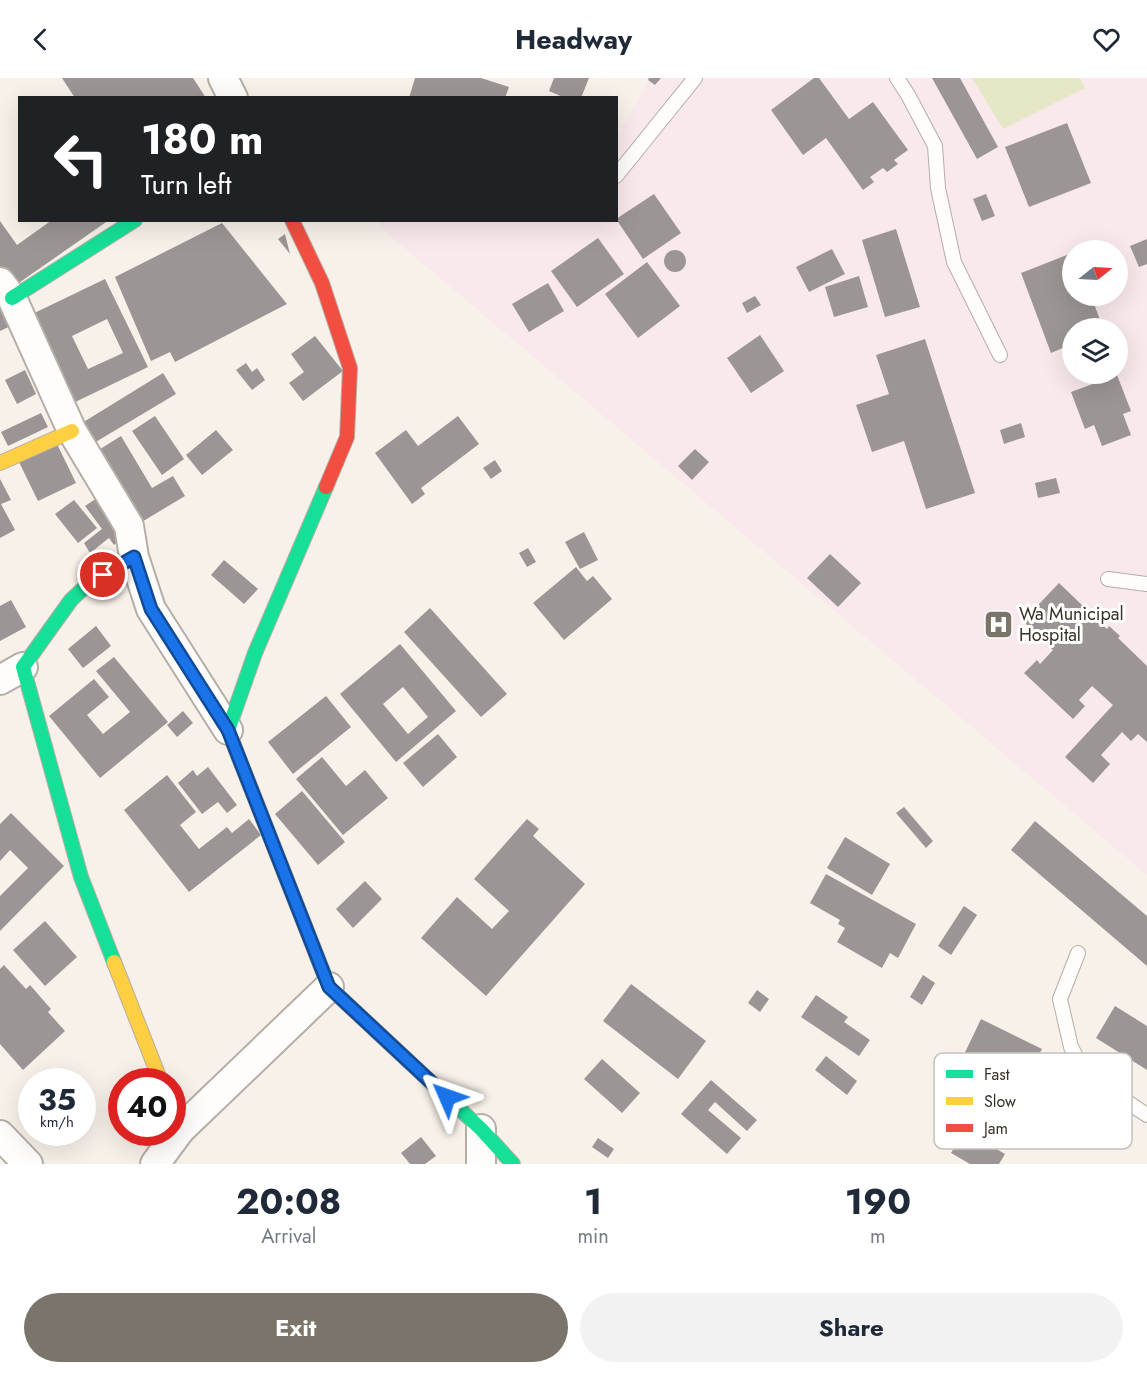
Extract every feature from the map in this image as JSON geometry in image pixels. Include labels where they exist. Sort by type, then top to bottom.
[{"type":"street","points":[[223,78],[232,96]]},
{"type":"street","points":[[131,222],[6,290],[72,431],[129,526],[134,557],[151,609],[228,730],[329,987],[481,1129],[513,1164]]},
{"type":"street","points":[[228,730],[255,653],[347,437],[350,368],[322,283],[293,222]]},
{"type":"street","points":[[0,463],[72,431]]},
{"type":"street","points":[[134,557],[88,584],[71,600],[11,673],[81,877],[156,1068]]},
{"type":"street","points":[[186,1111],[329,987]]},
{"type":"street","points":[[481,1129],[481,1164]]},
{"type":"street","points":[[0,1135],[28,1164]]},
{"type":"street","points":[[155,1164],[164,1146]]},
{"type":"lane","points":[[618,174],[695,78]]},
{"type":"lane","points":[[897,78],[909,95],[935,146],[938,188],[954,262],[1000,355]]},
{"type":"lane","points":[[1108,579],[1147,584]]},
{"type":"lane","points":[[1074,1053],[1060,999],[1078,954]]},
{"type":"lane","points":[[1132,1105],[1147,1115]]},
{"type":"shaded area","name":"Wa Municipal Hospital","points":[[651,78],[1147,78],[1147,875],[389,235],[379,222],[618,222],[618,134]]},
{"type":"green space","points":[[972,78],[1080,78],[1085,88],[1003,129]]},
{"type":"building","points":[[62,78],[193,78],[205,96],[74,96]]},
{"type":"building","points":[[415,78],[481,78],[509,87],[506,96],[410,96]]},
{"type":"building","points":[[554,78],[589,78],[582,96],[560,96],[549,91]]},
{"type":"building","points":[[649,78],[661,78],[655,85],[648,80]]},
{"type":"building","points":[[814,78],[819,78],[849,119],[873,102],[908,150],[894,160],[898,164],[887,172],[883,168],[870,177],[874,182],[863,190],[826,138],[803,155],[771,110]]},
{"type":"building","points":[[932,78],[960,78],[998,147],[977,159]]},
{"type":"building","points":[[1067,123],[1091,183],[1029,207],[1005,147]]},
{"type":"building","points":[[654,194],[681,233],[643,259],[618,222],[618,218]]},
{"type":"building","points":[[986,194],[995,216],[982,221],[973,199]]},
{"type":"building","points":[[0,221],[17,245],[49,222],[106,222],[13,287],[0,268]]},
{"type":"building","points":[[222,223],[287,304],[175,362],[170,352],[151,361],[115,277]]},
{"type":"building","points":[[896,229],[920,307],[885,317],[862,240]]},
{"type":"building","points":[[285,234],[290,254],[278,239]]},
{"type":"building","points":[[598,238],[624,274],[577,307],[551,271]]},
{"type":"building","points":[[1147,239],[1147,264],[1139,267],[1130,246]]},
{"type":"building","points":[[832,249],[845,274],[809,292],[796,267]]},
{"type":"building","points":[[675,250],[683,253],[686,261],[683,269],[675,272],[667,269],[664,261],[667,253]]},
{"type":"building","points":[[1062,257],[1062,306],[1095,306],[1099,318],[1062,318],[1062,348],[1051,353],[1021,273]]},
{"type":"building","points":[[647,262],[680,306],[638,338],[605,294]]},
{"type":"building","points":[[859,276],[868,307],[834,317],[825,287]]},
{"type":"building","points":[[105,279],[148,367],[69,405],[26,317]],"holes":[[[107,319],[123,353],[88,369],[72,336]]]},
{"type":"building","points":[[548,283],[564,311],[529,332],[512,304]]},
{"type":"building","points":[[0,296],[13,325],[0,331]]},
{"type":"building","points":[[755,296],[761,305],[747,313],[742,303]]},
{"type":"building","points":[[760,335],[784,371],[751,393],[727,358]]},
{"type":"building","points":[[315,336],[343,371],[303,401],[289,383],[304,372],[291,354]]},
{"type":"building","points":[[925,339],[975,493],[926,509],[904,441],[872,452],[856,405],[889,394],[876,355]]},
{"type":"building","points":[[246,363],[252,372],[257,368],[265,380],[252,390],[236,370]]},
{"type":"building","points":[[25,370],[36,394],[17,404],[5,380]]},
{"type":"building","points":[[163,373],[176,394],[94,443],[82,423]]},
{"type":"building","points":[[1093,384],[1120,384],[1131,411],[1123,414],[1131,435],[1102,446],[1094,425],[1085,429],[1071,392]]},
{"type":"building","points":[[41,413],[48,427],[8,446],[1,432]]},
{"type":"building","points":[[155,416],[184,459],[162,475],[132,431]]},
{"type":"building","points":[[458,416],[479,444],[421,488],[425,494],[412,504],[375,453],[406,430],[418,446]]},
{"type":"building","points":[[1021,423],[1025,437],[1004,444],[1000,430]]},
{"type":"building","points":[[216,430],[233,450],[202,475],[186,455]]},
{"type":"building","points":[[121,436],[152,488],[173,476],[185,496],[140,523],[97,451]]},
{"type":"building","points":[[56,442],[76,483],[38,501],[18,460]]},
{"type":"building","points":[[695,449],[709,462],[692,480],[678,466]]},
{"type":"building","points":[[495,460],[502,471],[491,479],[483,468]]},
{"type":"building","points":[[1056,478],[1060,493],[1038,498],[1035,483]]},
{"type":"building","points":[[0,479],[11,500],[1,504],[15,530],[0,538]]},
{"type":"building","points":[[97,498],[126,536],[114,545],[109,538],[90,553],[84,543],[102,529],[85,506]]},
{"type":"building","points":[[74,500],[97,528],[78,543],[55,514]]},
{"type":"building","points":[[584,532],[598,560],[580,569],[565,542]]},
{"type":"building","points":[[528,548],[536,562],[527,567],[519,553]]},
{"type":"building","points":[[830,554],[861,583],[838,607],[807,578]]},
{"type":"building","points":[[224,560],[258,589],[244,604],[211,575]]},
{"type":"building","points":[[576,567],[587,581],[593,576],[612,599],[564,640],[533,603]]},
{"type":"building","points":[[1059,583],[1107,629],[1109,626],[1120,636],[1118,638],[1147,666],[1147,742],[1138,734],[1131,741],[1122,732],[1101,755],[1110,764],[1093,783],[1065,757],[1113,705],[1092,686],[1079,700],[1085,706],[1073,719],[1024,673],[1037,660],[1040,664],[1053,650],[1023,621]]},
{"type":"building","points":[[11,600],[26,627],[0,641],[0,606]]},
{"type":"building","points":[[430,608],[507,694],[481,717],[404,632]]},
{"type":"building","points":[[96,626],[111,646],[83,668],[68,649]]},
{"type":"building","points":[[400,644],[456,711],[396,762],[340,694]],"holes":[[[403,687],[428,717],[408,734],[383,704]]]},
{"type":"building","points":[[114,657],[168,722],[100,778],[49,716],[94,679],[109,697],[87,715],[103,734],[130,712],[96,671]]},
{"type":"building","points":[[326,696],[351,727],[293,774],[268,742]]},
{"type":"building","points":[[183,711],[193,723],[177,737],[167,725]]},
{"type":"building","points":[[438,734],[457,757],[423,787],[403,763]]},
{"type":"building","points":[[322,757],[346,786],[365,770],[388,798],[343,835],[296,779]]},
{"type":"building","points":[[208,767],[237,805],[227,813],[218,802],[202,814],[178,783],[193,770],[197,776]]},
{"type":"building","points":[[167,775],[196,812],[180,825],[199,849],[227,827],[232,833],[249,819],[261,835],[189,892],[124,810]]},
{"type":"building","points":[[302,791],[345,842],[318,865],[275,814]]},
{"type":"building","points":[[904,807],[933,841],[926,848],[896,813]]},
{"type":"building","points":[[11,813],[64,866],[0,931],[0,896],[28,868],[10,850],[0,861],[0,824]]},
{"type":"building","points":[[527,819],[539,829],[533,836],[585,884],[486,996],[421,938],[457,897],[492,929],[509,911],[474,879]]},
{"type":"building","points":[[1035,821],[1147,916],[1147,966],[1011,850]]},
{"type":"building","points":[[845,837],[890,864],[872,895],[827,868]]},
{"type":"building","points":[[826,874],[916,924],[898,958],[890,953],[882,968],[837,942],[845,928],[838,924],[840,920],[810,903]]},
{"type":"building","points":[[365,881],[382,899],[353,928],[336,909]]},
{"type":"building","points":[[964,906],[977,915],[951,955],[938,946]]},
{"type":"building","points":[[45,921],[77,957],[45,986],[13,950]]},
{"type":"building","points":[[4,965],[26,989],[30,985],[51,1009],[48,1012],[65,1031],[25,1068],[21,1068],[0,1044],[0,969]]},
{"type":"building","points":[[923,975],[935,983],[922,1005],[910,997]]},
{"type":"building","points":[[631,984],[706,1041],[678,1079],[603,1021]]},
{"type":"building","points":[[757,990],[769,999],[760,1012],[748,1003]]},
{"type":"building","points":[[816,995],[848,1017],[844,1022],[870,1040],[859,1056],[801,1017]]},
{"type":"building","points":[[1115,1006],[1147,1026],[1147,1070],[1132,1061],[1132,1053],[1120,1053],[1096,1038]]},
{"type":"building","points":[[981,1019],[1042,1049],[1040,1053],[965,1053]]},
{"type":"building","points":[[826,1056],[857,1081],[847,1095],[815,1070]]},
{"type":"building","points":[[602,1059],[640,1093],[622,1113],[584,1079]]},
{"type":"building","points":[[711,1080],[757,1120],[747,1131],[715,1102],[708,1110],[741,1138],[727,1154],[681,1114]]},
{"type":"building","points":[[421,1137],[436,1156],[425,1164],[410,1164],[401,1153]]},
{"type":"building","points":[[598,1138],[614,1149],[608,1158],[592,1147]]},
{"type":"building","points":[[953,1149],[996,1149],[1005,1154],[999,1164],[970,1164],[951,1153]]},
{"type":"traffic: fast","points":[[12,298],[132,222]]},
{"type":"traffic: fast","points":[[326,487],[255,653],[228,730],[329,987],[481,1129],[513,1164]]},
{"type":"traffic: fast","points":[[114,962],[81,877],[23,667],[71,600],[88,584],[134,557]]},
{"type":"traffic: slow","points":[[0,463],[72,431]]},
{"type":"traffic: slow","points":[[114,962],[156,1068]]},
{"type":"traffic: jam","points":[[293,222],[322,283],[350,368],[347,437],[326,487]]},
{"type":"place","name":"Wa Municipal Hospital","points":[[998,624]]},
{"type":"route","points":[[103,575],[134,557],[151,609],[228,730],[329,987],[447,1097]]}]
